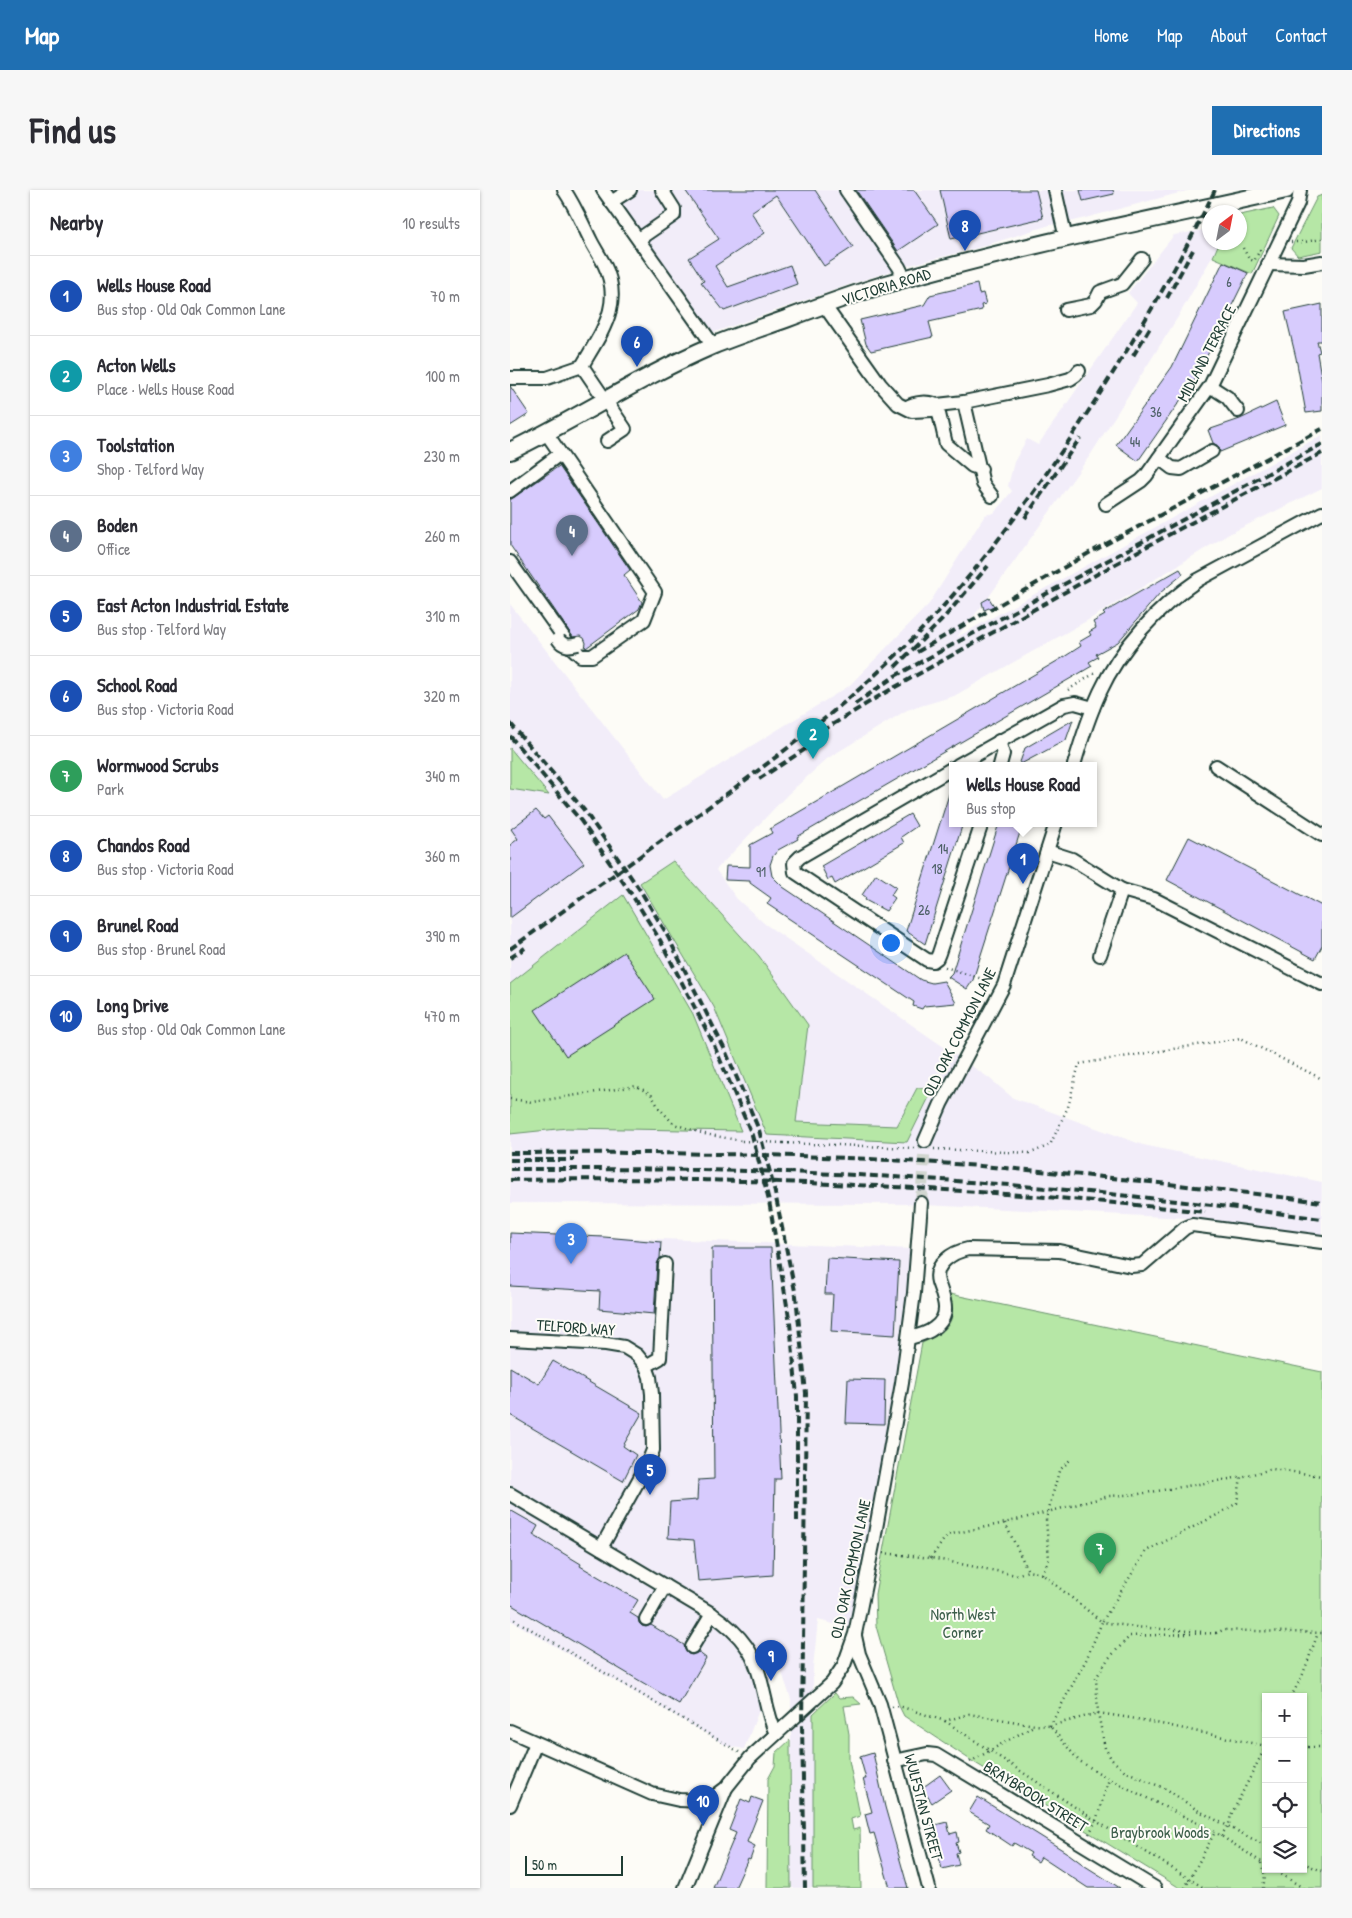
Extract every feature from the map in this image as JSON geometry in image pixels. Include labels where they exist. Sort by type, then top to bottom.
[{"type":"main road","name":"VICTORIA ROAD","points":[[510,451],[546,434],[652,374],[713,345],[824,305],[905,279],[1066,239],[1286,190]]},
{"type":"street","points":[[510,378],[547,378],[582,366],[608,319],[613,291],[605,265],[564,190]]},
{"type":"street","points":[[603,190],[713,345]]},
{"type":"street","points":[[611,202],[630,190]]},
{"type":"street","points":[[639,239],[674,215],[674,209],[662,190]]},
{"type":"street","points":[[846,190],[899,267],[905,279]]},
{"type":"street","points":[[1055,190],[1066,239]]},
{"type":"street","name":"MIDLAND TERRACE","points":[[1106,504],[1142,481],[1210,386],[1298,204],[1300,190]]},
{"type":"street","points":[[1066,310],[1091,305],[1100,292],[1122,284],[1142,259]]},
{"type":"street","points":[[1270,260],[1304,265],[1322,262]]},
{"type":"street","points":[[824,305],[880,384],[898,404],[907,407],[931,402],[937,405],[964,402],[1070,379],[1079,370]]},
{"type":"street","points":[[582,366],[625,429],[607,440]]},
{"type":"street","points":[[1210,386],[1227,397],[1238,411]]},
{"type":"street","points":[[964,402],[984,484],[992,496]]},
{"type":"street","points":[[937,405],[946,444],[972,466],[981,469]]},
{"type":"street","points":[[510,562],[581,656],[592,656],[644,620],[655,592],[546,434]]},
{"type":"street","points":[[1159,458],[1172,468],[1181,469],[1212,451]]},
{"type":"street","points":[[510,491],[560,454]]},
{"type":"street","points":[[1075,762],[1093,708],[1108,676],[1122,656],[1159,612],[1180,592],[1224,564],[1322,513]]},
{"type":"street","points":[[510,574],[561,644],[574,645]]},
{"type":"street","points":[[963,762],[1069,702],[1093,708]]},
{"type":"street","points":[[999,741],[1003,754],[1001,762]]},
{"type":"street","points":[[1216,766],[1322,835]]},
{"type":"street","points":[[949,770],[796,859],[793,865],[795,872],[927,960],[933,961],[940,953],[981,827]]},
{"type":"street","name":"OLD OAK COMMON LANE","points":[[926,1146],[941,1104],[1004,985],[1055,827]]},
{"type":"street","points":[[1047,851],[1072,859],[1122,890],[1154,899],[1322,984]]},
{"type":"street","points":[[1100,955],[1122,890]]},
{"type":"street","name":"OLD OAK COMMON LANE","points":[[685,1888],[726,1788],[750,1758],[839,1675],[855,1634],[872,1550],[909,1338],[922,1202]]},
{"type":"street","points":[[909,1338],[926,1333],[940,1323],[945,1307],[943,1293],[938,1281],[938,1272],[941,1265],[950,1255],[957,1251],[968,1249],[1059,1251],[1131,1266],[1142,1265],[1185,1228],[1192,1225],[1322,1242]]},
{"type":"street","points":[[601,1548],[647,1465],[652,1450],[652,1394],[646,1366],[660,1358],[665,1264]]},
{"type":"street","name":"TELFORD WAY","points":[[510,1339],[606,1344],[624,1347],[637,1355],[646,1366]]},
{"type":"street","points":[[510,1494],[712,1614],[735,1632],[747,1647],[757,1669],[771,1725],[776,1734]]},
{"type":"street","points":[[646,1618],[665,1586]]},
{"type":"street","points":[[692,1646],[712,1614]]},
{"type":"street","name":"WULFSTAN STREET","points":[[855,1634],[859,1654],[880,1704],[874,1714],[880,1731],[888,1734],[929,1888]]},
{"type":"street","points":[[510,1731],[652,1794],[679,1800],[702,1801],[714,1797],[726,1788]]},
{"type":"street","points":[[510,1805],[536,1743]]},
{"type":"street","name":"BRAYBROOK STREET","points":[[894,1761],[927,1754],[936,1755],[1155,1888]]},
{"type":"path","points":[[1297,243],[1322,239]]},
{"type":"path","points":[[1244,250],[1249,259],[1254,261],[1260,250],[1270,260]]},
{"type":"path","points":[[1065,693],[1098,672]]},
{"type":"path","points":[[945,967],[994,983]]},
{"type":"path","points":[[510,1099],[532,1102],[636,1086],[651,1094],[659,1108],[674,1124],[705,1134],[742,1141],[926,1146],[1031,1152],[1050,1144],[1068,1106],[1079,1064],[1242,1038],[1322,1079]]},
{"type":"path","points":[[1042,1574],[1048,1560],[1046,1519],[1059,1470],[1072,1458]]},
{"type":"path","points":[[931,1558],[947,1535],[1005,1523],[1109,1496],[1139,1494],[1241,1477],[1272,1469],[1322,1476]]},
{"type":"path","points":[[1050,1726],[1086,1660],[1102,1622],[1146,1551],[1219,1514],[1236,1503],[1241,1477]]},
{"type":"path","points":[[1005,1523],[1028,1571]]},
{"type":"path","points":[[872,1550],[882,1553],[931,1558],[1016,1575],[1028,1571],[1042,1574],[1102,1622],[1135,1628],[1216,1633]]},
{"type":"path","points":[[510,1617],[750,1758]]},
{"type":"path","points":[[1262,1844],[1198,1810],[1168,1790],[1125,1771],[1112,1760],[1105,1748],[1098,1713],[1096,1678],[1108,1659],[1130,1636],[1216,1633],[1223,1630],[1320,1633],[1293,1693]]},
{"type":"path","points":[[899,1706],[945,1721],[1096,1821],[1204,1888]]},
{"type":"path","points":[[945,1721],[969,1714],[1050,1726],[1060,1725],[1098,1713],[1137,1719],[1262,1745]]},
{"type":"path","points":[[972,1761],[1035,1725]]},
{"type":"path","points":[[1050,1726],[1078,1760],[1109,1779],[1215,1832],[1261,1862],[1265,1876],[1263,1888]]},
{"type":"path","points":[[1307,1747],[1322,1747]]},
{"type":"path","points":[[1221,1836],[1228,1826],[1231,1815],[1262,1754]]},
{"type":"path","points":[[1090,1832],[1096,1821],[1109,1779]]},
{"type":"path","points":[[1185,1888],[1215,1832]]},
{"type":"path","points":[[1307,1865],[1322,1871]]},
{"type":"path","points":[[1279,1873],[1303,1888]]},
{"type":"shaded area","points":[[596,190],[1190,190],[1074,221],[1050,225],[977,248],[910,265],[712,333],[692,330]]},
{"type":"shaded area","points":[[1202,230],[1202,250],[1216,250],[1178,317],[1091,454],[988,598],[957,637],[1322,435],[1322,488],[1229,534],[1090,619],[954,696],[907,710],[828,758],[787,795],[716,870],[737,899],[765,924],[989,1078],[1013,1098],[1143,1145],[1322,1182],[1322,1235],[1185,1218],[904,1204],[510,1203],[510,789],[549,794],[510,748],[510,604],[663,800],[849,686],[929,604],[985,515],[994,513],[1012,491],[1008,486],[1014,462],[1027,439],[1038,445],[1137,303],[1128,293],[1174,235]]},
{"type":"shaded area","points":[[510,1233],[913,1249],[899,1383],[872,1529],[849,1628],[818,1620],[813,1668],[813,1888],[791,1888],[791,1699],[778,1661],[744,1749],[727,1746],[510,1620]]},
{"type":"green space","points":[[1322,195],[1322,251],[1298,256],[1291,248],[1317,197]]},
{"type":"green space","points":[[1273,208],[1279,216],[1252,274],[1213,257],[1216,250],[1247,250],[1247,214]]},
{"type":"green space","points":[[510,748],[549,795],[510,789]]},
{"type":"green space","points":[[673,861],[759,956],[808,1025],[796,1122],[897,1126],[917,1088],[934,1087],[907,1142],[767,1135],[714,1007],[640,883]]},
{"type":"green space","points":[[623,895],[693,1014],[741,1131],[567,1128],[510,1134],[510,984]]},
{"type":"green space","points":[[950,1294],[1322,1372],[1322,1888],[1180,1888],[972,1761],[904,1716],[899,1706],[876,1626],[875,1594],[922,1343],[944,1330],[951,1319]]},
{"type":"green space","points":[[835,1693],[839,1698],[853,1697],[861,1704],[844,1706],[849,1734],[849,1760],[860,1816],[851,1819],[853,1830],[860,1828],[861,1888],[813,1888],[813,1714]]},
{"type":"green space","points":[[790,1740],[791,1888],[767,1888],[768,1779],[775,1766],[776,1753]]},
{"type":"building","points":[[685,190],[815,190],[853,247],[824,266],[776,195],[751,212],[765,233],[715,266],[728,287],[790,265],[797,284],[724,311],[701,282],[704,281],[689,258],[719,239]]},
{"type":"building","points":[[856,190],[914,190],[938,224],[898,251]]},
{"type":"building","points":[[940,190],[1036,190],[1043,218],[951,239]]},
{"type":"building","points":[[1080,190],[1113,190],[1114,194],[1083,201]]},
{"type":"building","points":[[1223,262],[1248,273],[1196,378],[1138,461],[1116,445],[1172,367]]},
{"type":"building","points":[[977,284],[979,294],[983,293],[986,304],[981,305],[982,310],[929,322],[933,337],[871,351],[866,344],[860,320],[924,305],[930,295]]},
{"type":"building","points":[[1322,304],[1322,341],[1317,341],[1320,352],[1317,353],[1322,382],[1322,411],[1306,413],[1285,312]]},
{"type":"building","points":[[510,386],[529,414],[510,426]]},
{"type":"building","points":[[1276,402],[1285,425],[1220,452],[1219,447],[1213,443],[1208,430],[1240,419]]},
{"type":"building","points":[[559,466],[630,570],[624,575],[642,602],[639,609],[586,648],[584,638],[580,636],[573,637],[510,545],[510,500]]},
{"type":"building","points":[[1180,569],[1183,574],[1160,593],[1118,642],[1096,654],[1098,657],[1089,662],[1092,666],[797,837],[798,839],[778,850],[773,856],[770,865],[772,876],[783,887],[921,980],[932,983],[944,981],[956,1003],[924,1006],[922,1009],[913,1006],[914,1002],[767,904],[771,898],[750,883],[750,881],[725,880],[726,866],[750,867],[750,845],[772,833],[770,829],[1064,657],[1081,646],[1079,642],[1091,635],[1089,632],[1096,628],[1093,622],[1105,615],[1103,613]]},
{"type":"building","points":[[989,598],[994,606],[984,610],[982,602]]},
{"type":"building","points":[[1073,720],[1066,740],[1025,762],[1020,762],[1025,748]]},
{"type":"building","points":[[949,794],[949,827],[962,827],[925,944],[906,931]]},
{"type":"building","points":[[536,810],[544,819],[548,816],[584,863],[510,918],[510,845],[518,839],[511,829]]},
{"type":"building","points":[[910,814],[917,826],[901,837],[904,843],[835,884],[832,878],[828,880],[821,866]]},
{"type":"building","points":[[998,827],[1022,827],[973,980],[967,989],[948,977],[952,973]]},
{"type":"building","points":[[1189,837],[1322,906],[1322,946],[1315,959],[1167,880]]},
{"type":"building","points":[[876,874],[896,887],[891,895],[895,898],[886,911],[865,900],[866,898],[862,895]]},
{"type":"building","points":[[624,952],[655,999],[566,1056],[535,1010]]},
{"type":"building","points":[[510,1233],[604,1237],[661,1242],[660,1258],[657,1264],[654,1314],[599,1309],[600,1291],[510,1286]]},
{"type":"building","points":[[712,1248],[771,1248],[781,1479],[775,1479],[773,1575],[698,1581],[694,1540],[668,1538],[670,1502],[697,1500],[698,1480],[714,1479]]},
{"type":"building","points":[[827,1258],[899,1262],[895,1335],[831,1331],[833,1294],[825,1294]]},
{"type":"building","points":[[553,1361],[642,1413],[623,1446],[636,1455],[623,1481],[510,1415],[510,1367],[539,1384]]},
{"type":"building","points":[[848,1379],[885,1380],[884,1424],[846,1423]]},
{"type":"building","points":[[510,1510],[538,1526],[533,1535],[581,1564],[580,1566],[638,1600],[630,1613],[638,1618],[642,1626],[651,1625],[684,1645],[688,1654],[692,1655],[698,1652],[706,1658],[679,1704],[510,1604]]},
{"type":"building","points":[[873,1753],[885,1807],[908,1888],[890,1888],[874,1833],[870,1834],[865,1814],[872,1812],[863,1779],[866,1779],[860,1757]]},
{"type":"building","points":[[940,1775],[951,1790],[932,1803],[922,1788]]},
{"type":"building","points":[[752,1797],[763,1801],[747,1842],[755,1846],[750,1860],[748,1859],[735,1888],[713,1888],[736,1833],[729,1830],[741,1799],[750,1803]]},
{"type":"building","points":[[978,1797],[1120,1888],[1088,1888],[1041,1857],[1038,1862],[1029,1856],[1031,1853],[1014,1843],[1012,1846],[986,1829],[989,1824],[969,1812]]},
{"type":"building","points":[[947,1822],[950,1834],[957,1832],[959,1842],[956,1843],[959,1852],[956,1853],[959,1865],[942,1869],[931,1826]]},
{"type":"tunnel","points":[[921,1203],[925,1141]]},
{"type":"railway","points":[[510,949],[699,814],[797,741],[867,683],[938,612],[1005,531],[1086,414],[1126,352],[1163,288],[1215,190]]},
{"type":"railway","points":[[1167,298],[1193,250]]},
{"type":"railway","points":[[1133,356],[1151,326]]},
{"type":"railway","points":[[917,652],[1089,553],[1322,429]]},
{"type":"railway","points":[[1025,518],[1080,438]]},
{"type":"railway","points":[[855,704],[895,676],[1322,444]]},
{"type":"railway","points":[[812,737],[881,695],[1142,549],[1322,453]]},
{"type":"railway","points":[[895,667],[942,620],[988,566]]},
{"type":"railway","points":[[510,723],[584,810],[640,890],[665,931],[725,1050],[759,1130],[774,1188],[796,1296],[806,1393],[802,1725],[805,1888]]},
{"type":"railway","points":[[510,736],[581,821],[632,895],[660,940],[713,1043],[752,1135],[769,1201],[790,1323],[797,1396],[797,1521]]},
{"type":"railway","points":[[759,779],[824,737]]},
{"type":"railway","points":[[510,958],[525,948]]},
{"type":"railway","points":[[510,1153],[758,1155],[943,1163],[1124,1179],[1322,1202]]},
{"type":"railway","points":[[510,1160],[574,1160]]},
{"type":"railway","points":[[510,1169],[750,1171],[918,1178],[1121,1195],[1322,1219]]},
{"type":"railway","points":[[510,1180],[684,1180],[858,1185],[1032,1196],[1205,1212]]},
{"type":"place","name":"Chandos Road","points":[[965,251]]},
{"type":"place","name":"School Road","points":[[637,367]]},
{"type":"place","name":"Boden","points":[[572,556]]},
{"type":"place","name":"Acton Wells","points":[[813,759]]},
{"type":"place","name":"Wells House Road","points":[[1023,884]]},
{"type":"place","name":"Toolstation","points":[[571,1264]]},
{"type":"place","name":"East Acton Industrial Estate","points":[[650,1495]]},
{"type":"place","name":"Wormwood Scrubs","points":[[1100,1574]]},
{"type":"place","name":"Brunel Road","points":[[771,1681]]},
{"type":"place","name":"Long Drive","points":[[703,1826]]},
{"type":"park label","name":"North West Corner","points":[[963,1623]]},
{"type":"park label","name":"Braybrook Woods","points":[[1160,1832]]}]
